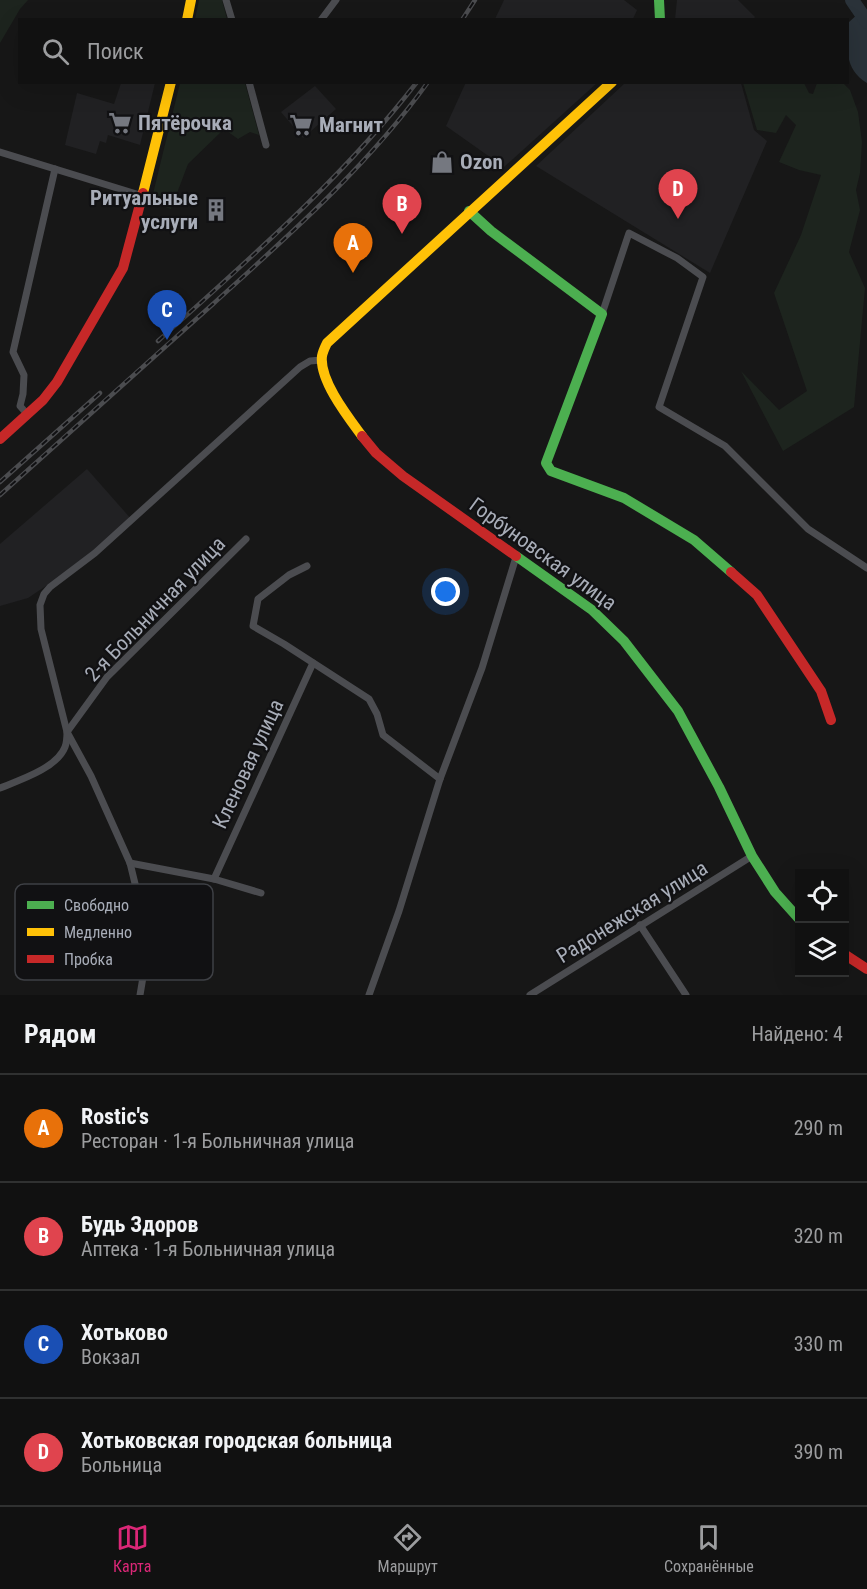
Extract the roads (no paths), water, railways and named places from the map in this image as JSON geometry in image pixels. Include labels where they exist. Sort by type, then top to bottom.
[{"type":"main road","points":[[186,18],[191,0]]},
{"type":"main road","points":[[659,0],[660,18]]},
{"type":"main road","points":[[0,439],[43,400],[57,382],[123,268],[171,84]]},
{"type":"main road","points":[[321,360],[331,338],[610,84]]},
{"type":"main road","points":[[469,211],[491,231],[602,314],[546,463],[551,471],[624,498],[694,540],[757,595],[821,691],[831,720]]},
{"type":"main road","name":"Горбуновская улица","points":[[321,360],[341,404],[373,450],[403,476],[592,610],[624,641],[678,711],[719,787],[752,856],[776,892],[795,914]]},
{"type":"main road","points":[[849,957],[867,969]]},
{"type":"street","points":[[226,0],[231,18]]},
{"type":"street","points":[[322,18],[336,0]]},
{"type":"street","points":[[250,84],[266,146]]},
{"type":"street","points":[[0,152],[143,196]]},
{"type":"street","points":[[28,415],[20,406],[24,375],[13,351],[55,169]]},
{"type":"street","points":[[602,314],[629,233],[677,258],[703,277],[659,407],[725,446],[808,529],[867,568]]},
{"type":"street","points":[[135,884],[130,864],[92,776],[68,732],[42,634],[40,604],[44,594],[51,587],[95,553],[300,367],[310,361],[321,360]]},
{"type":"street","name":"2-я Больничная улица","points":[[0,789],[36,773],[56,759],[65,747],[68,732],[107,677],[246,539]]},
{"type":"street","points":[[369,995],[399,911],[440,779],[482,668],[516,557]]},
{"type":"street","points":[[307,566],[289,575],[258,599],[253,626],[369,699],[377,714],[383,735],[440,779]]},
{"type":"street","name":"Кленовая улица","points":[[214,879],[313,663]]},
{"type":"street","name":"Радонежская улица","points":[[530,995],[752,856]]},
{"type":"street","points":[[130,864],[214,879],[261,893]]},
{"type":"street","points":[[640,925],[686,995]]},
{"type":"street","points":[[140,995],[142,980]]},
{"type":"waterway","points":[[852,0],[867,22]]},
{"type":"railway","points":[[463,18],[475,0]]},
{"type":"railway","points":[[158,341],[293,218],[358,152],[415,84]]},
{"type":"railway","points":[[0,495],[299,226],[354,171],[405,113],[427,84]]},
{"type":"railway","points":[[0,482],[100,393]]},
{"type":"place","name":"Пятёрочка","points":[[120,123]]},
{"type":"place","name":"Магнит","points":[[301,125]]},
{"type":"place","name":"Ozon","points":[[442,162]]},
{"type":"place","name":"Ритуальные услуги","points":[[216,210]]},
{"type":"place","name":"Хотьковская городская больница","points":[[678,219]]},
{"type":"place","name":"Будь Здоров","points":[[402,234]]},
{"type":"place","name":"Rostic's","points":[[353,273]]},
{"type":"place","name":"Хотьково","points":[[167,340]]}]
